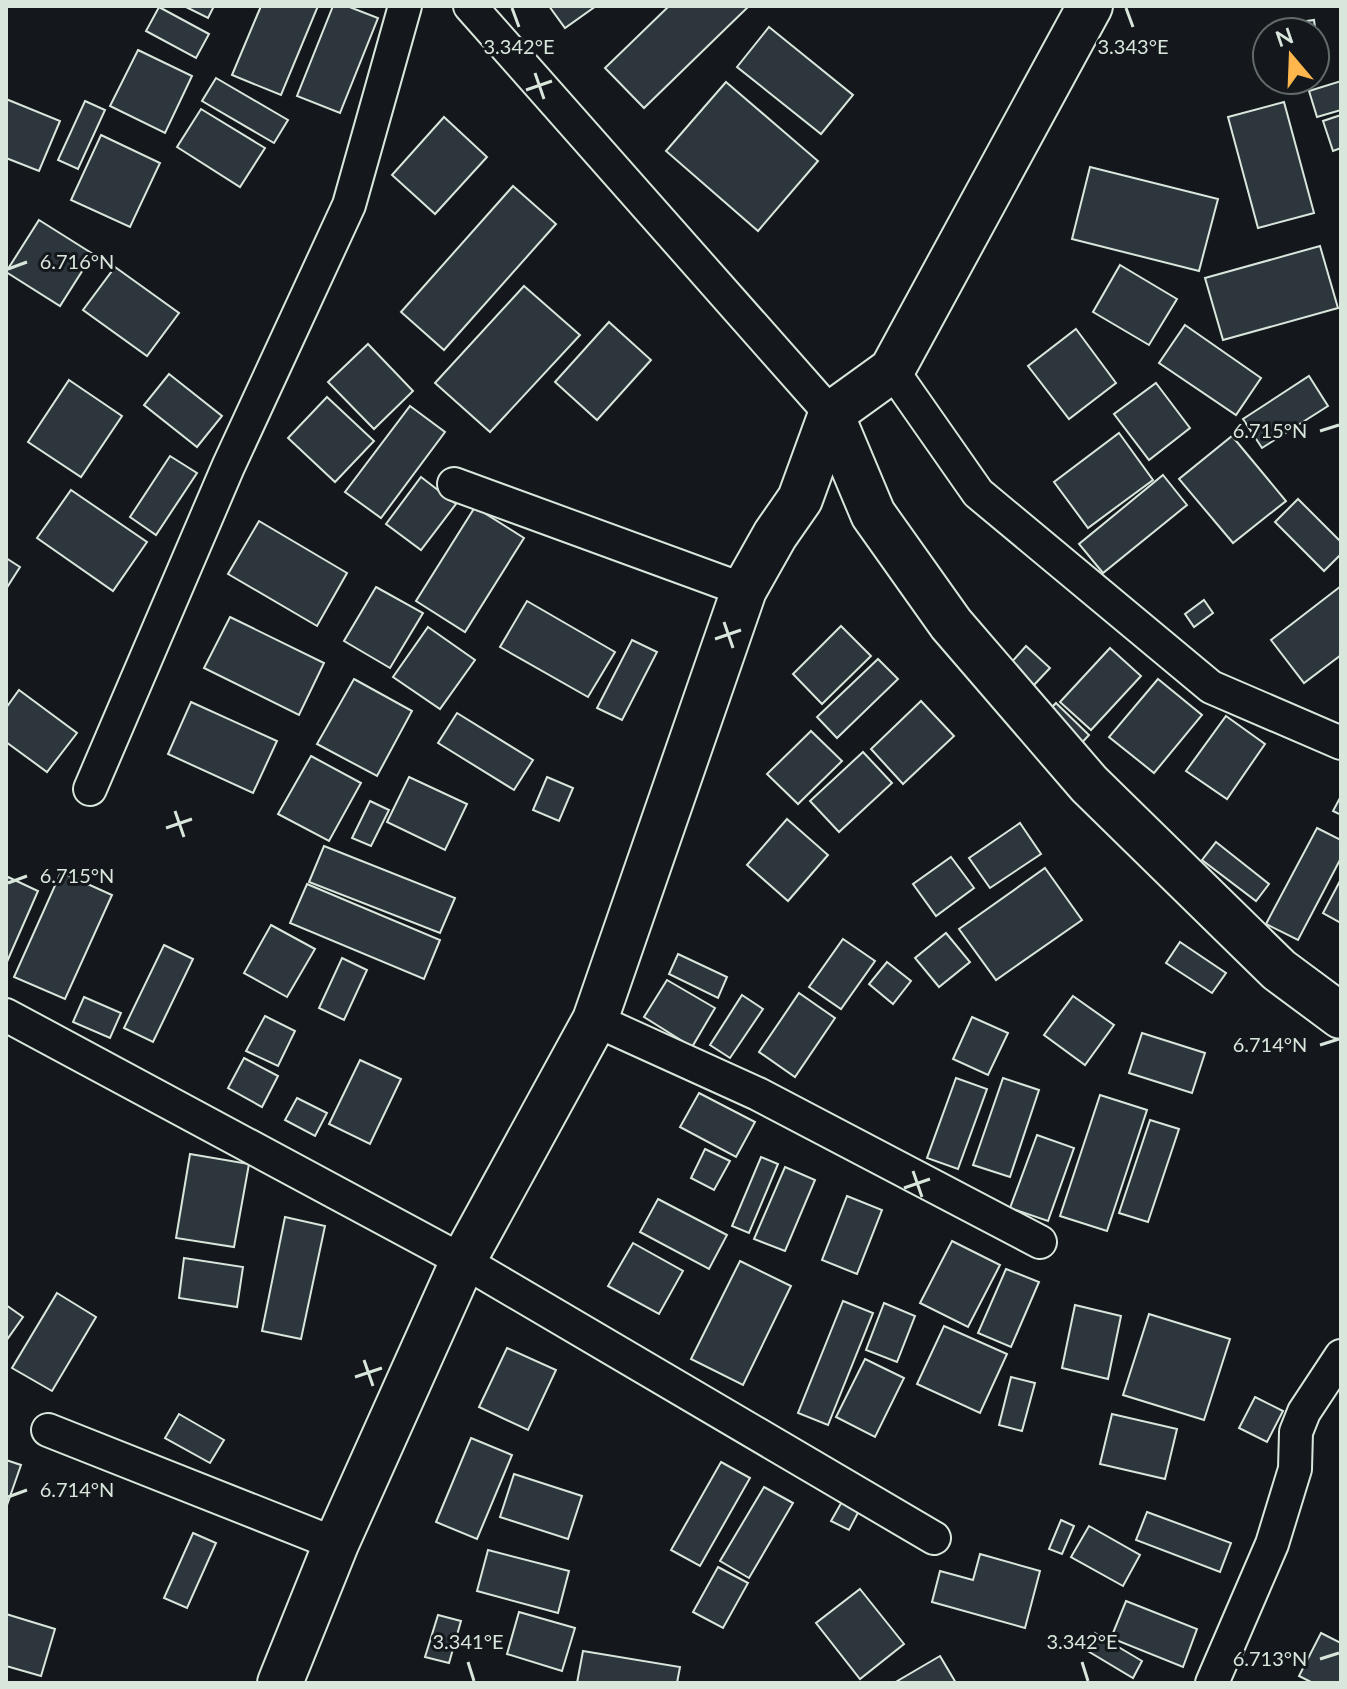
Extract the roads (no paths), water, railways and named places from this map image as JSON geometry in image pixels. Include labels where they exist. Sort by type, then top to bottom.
[{"type":"street","points":[[90,789],[228,467],[349,205],[405,6]]},
{"type":"street","points":[[470,6],[831,414],[873,514],[951,624],[1089,784],[1279,970],[1341,1016]]},
{"type":"street","points":[[280,1683],[336,1544],[463,1261],[595,1020],[744,590],[775,535],[800,499],[831,414],[892,370],[1090,6]]},
{"type":"street","points":[[892,370],[978,493],[1211,687],[1341,743]]},
{"type":"street","points":[[454,484],[744,590]]},
{"type":"street","points":[[6,1015],[463,1261],[934,1538]]},
{"type":"street","points":[[595,1020],[758,1094],[1040,1242]]},
{"type":"street","points":[[1212,1683],[1272,1544],[1295,1469],[1296,1432],[1341,1356]]},
{"type":"street","points":[[48,1430],[336,1544]]}]
